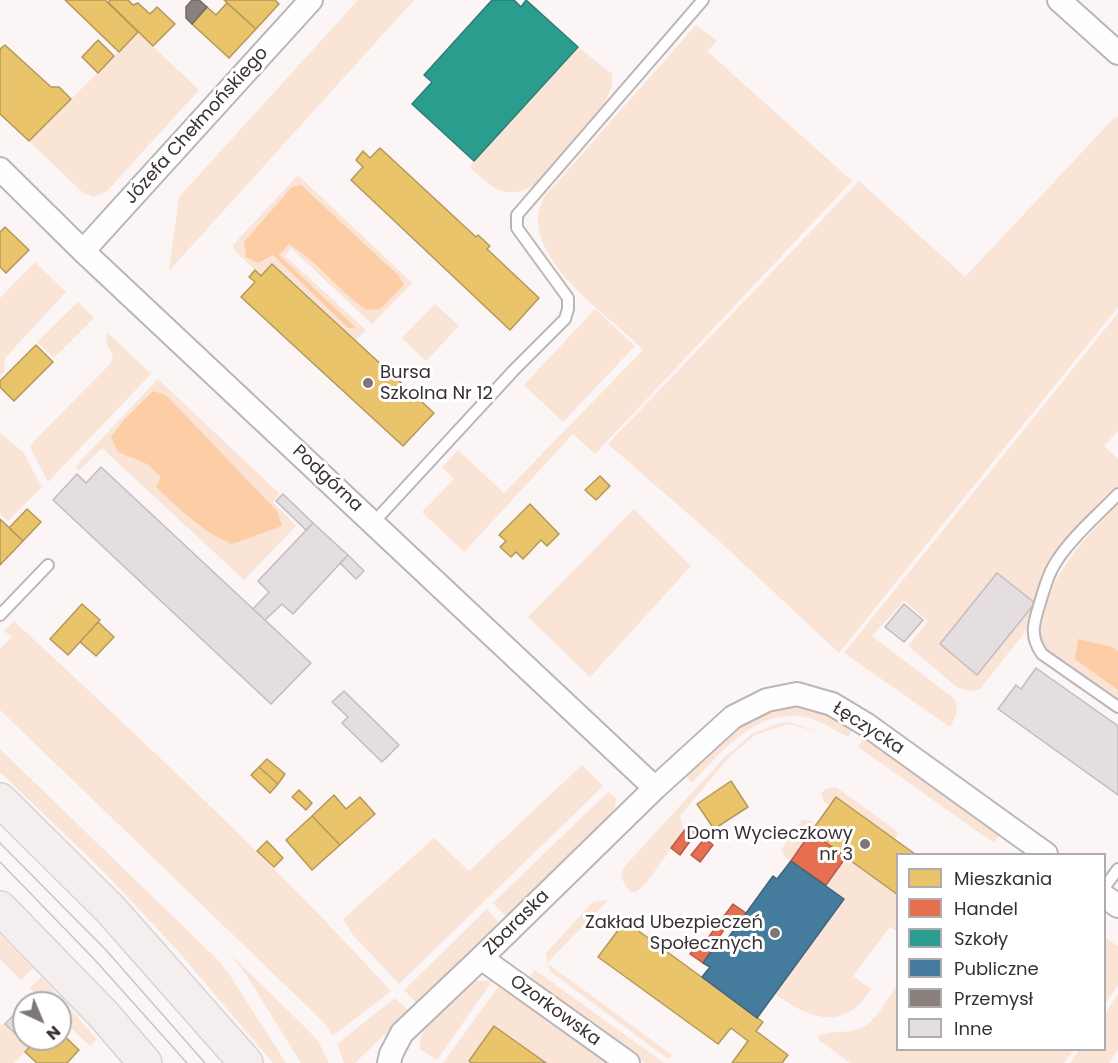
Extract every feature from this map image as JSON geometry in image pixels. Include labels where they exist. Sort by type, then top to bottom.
[{"type":"main road","points":[[0,800],[111,910],[246,1063]]},
{"type":"main road","points":[[0,908],[104,1015],[145,1063]]},
{"type":"street","name":"Józefa Chełmońskiego","points":[[83,251],[311,0]]},
{"type":"street","points":[[1059,0],[1118,53]]},
{"type":"street","name":"Podgórna","points":[[0,169],[83,251],[654,788]]},
{"type":"street","name":"Łęczycka","points":[[654,788],[733,717],[766,700],[797,694],[832,704],[858,718],[1044,853]]},
{"type":"street","name":"Zbaraska","points":[[389,1063],[402,1033],[654,788]]},
{"type":"street","name":"Ozorkowska","points":[[481,958],[628,1063]]},
{"type":"lane","points":[[373,523],[504,381],[565,319],[568,298],[517,228],[517,215],[703,0]]},
{"type":"lane","points":[[1118,494],[1057,560],[1046,581],[1035,618],[1034,633],[1035,643],[1042,654],[1118,707]]},
{"type":"lane","points":[[0,615],[48,565]]},
{"type":"lane","points":[[1106,885],[1118,868]]},
{"type":"shaded area","points":[[358,0],[414,0],[169,271],[179,197]]},
{"type":"shaded area","points":[[696,25],[717,41],[707,51],[852,181],[595,454],[573,434],[464,552],[422,512],[454,479],[442,467],[458,450],[504,493],[643,350],[577,290],[561,272],[548,254],[540,234],[538,214],[544,197]]},
{"type":"shaded area","points":[[138,32],[199,90],[107,191],[93,197],[82,192],[29,141]]},
{"type":"shaded area","points":[[578,47],[612,74],[612,85],[604,106],[534,185],[515,192],[499,190],[492,186],[470,168],[474,161]]},
{"type":"shaded area","points":[[1118,117],[1118,307],[839,653],[718,540],[608,444],[859,181],[965,277],[1113,119]]},
{"type":"shaded area","points":[[298,175],[412,283],[372,324],[291,248],[285,256],[366,330],[356,340],[273,264],[261,276],[234,250],[233,245]]},
{"type":"shaded area","points":[[301,185],[399,276],[404,285],[380,309],[366,310],[289,244],[279,255],[356,328],[348,328],[273,255],[258,263],[246,257],[244,242],[292,187]]},
{"type":"shaded area","points":[[35,262],[66,292],[5,358],[4,372],[0,376],[0,298]]},
{"type":"shaded area","points":[[78,302],[94,318],[54,358],[37,342]]},
{"type":"shaded area","points":[[435,304],[459,326],[426,361],[402,338]]},
{"type":"shaded area","points":[[595,309],[635,346],[563,422],[524,385]]},
{"type":"shaded area","points":[[1118,313],[1118,431],[1104,446],[1118,459],[1118,487],[1094,511],[1037,596],[1028,628],[980,689],[972,691],[958,688],[908,646],[928,621],[904,601],[872,636],[955,699],[955,717],[950,727],[844,653]]},
{"type":"shaded area","points":[[107,332],[151,374],[48,482],[30,447],[110,364],[113,355],[106,343]]},
{"type":"shaded area","points":[[158,379],[280,494],[273,502],[296,526],[244,580],[102,448],[79,471],[75,467]]},
{"type":"shaded area","points":[[153,391],[166,395],[277,511],[282,526],[232,544],[201,526],[156,487],[161,477],[147,464],[118,452],[111,437],[124,420]]},
{"type":"shaded area","points":[[0,433],[23,452],[42,487],[8,521],[0,514]]},
{"type":"shaded area","points":[[1118,502],[1118,701],[1046,649],[1040,639],[1048,598],[1055,581],[1076,550]]},
{"type":"shaded area","points":[[634,509],[691,566],[590,677],[528,617]]},
{"type":"shaded area","points":[[14,621],[253,848],[391,991],[333,1036],[313,1012],[0,710],[0,649],[12,637],[4,631]]},
{"type":"shaded area","points":[[1078,639],[1112,647],[1118,651],[1118,690],[1075,659]]},
{"type":"shaded area","points":[[791,704],[819,709],[854,729],[848,737],[809,718],[791,716],[774,718],[758,724],[729,744],[692,783],[684,774],[749,718]]},
{"type":"shaded area","points":[[789,722],[825,734],[789,724],[755,735],[730,756],[680,816],[684,831],[646,883],[636,892],[630,892],[621,878],[624,867],[723,759],[752,734]]},
{"type":"shaded area","points":[[864,737],[1000,833],[994,843],[858,747]]},
{"type":"shaded area","points":[[0,749],[218,960],[286,1063],[273,1063],[178,951],[106,874],[0,772]]},
{"type":"shaded area","points":[[582,765],[603,786],[399,984],[353,935],[343,919],[434,838],[469,871]]},
{"type":"shaded area","points":[[836,787],[898,832],[895,840],[824,802],[821,794],[825,789]]},
{"type":"shaded area","points":[[608,792],[616,798],[615,806],[606,823],[508,918],[493,903]]},
{"type":"shaded area","points":[[802,820],[817,825],[791,861],[781,850]]},
{"type":"shaded area","points":[[846,857],[896,894],[896,930],[890,927],[853,976],[871,989],[855,1008],[832,1017],[822,1017],[802,1010],[775,994],[843,899],[826,885]]},
{"type":"shaded area","points":[[608,900],[547,963],[546,953],[593,902]]},
{"type":"shaded area","points":[[487,909],[501,925],[417,1003],[404,990]]},
{"type":"shaded area","points":[[0,935],[33,968],[21,980],[0,959]]},
{"type":"shaded area","points":[[1106,938],[1118,946],[1118,985],[1106,1003]]},
{"type":"shaded area","points":[[230,954],[309,1031],[318,1041],[329,1063],[301,1063],[247,976]]},
{"type":"shaded area","points":[[547,963],[672,1055],[668,1059],[551,972]]},
{"type":"shaded area","points":[[535,970],[664,1063],[645,1063],[528,979]]},
{"type":"shaded area","points":[[41,977],[54,991],[33,991],[30,988]]},
{"type":"shaded area","points":[[493,980],[437,1060],[420,1049],[424,1029],[476,981]]},
{"type":"shaded area","points":[[501,983],[612,1063],[443,1063]]},
{"type":"shaded area","points":[[896,986],[896,1051],[1072,1051],[1064,1063],[850,1063],[820,1041],[817,1036],[862,1028],[879,1012]]},
{"type":"shaded area","points":[[1118,994],[1118,1050],[1109,1063],[1070,1063],[1078,1051],[1106,1051],[1106,1012]]},
{"type":"shaded area","points":[[395,998],[409,1011],[355,1063],[344,1063],[337,1044]]},
{"type":"shaded area","points":[[72,1011],[97,1039],[90,1046],[72,1029]]},
{"type":"shaded area","points":[[5,1024],[12,1030],[12,1051],[26,1051],[14,1063],[0,1063],[0,1025]]},
{"type":"building: Mieszkania","points":[[65,0],[105,0],[138,32],[119,52]]},
{"type":"building: Mieszkania","points":[[128,0],[133,5],[138,3],[150,14],[157,7],[175,24],[153,46],[108,2]]},
{"type":"building: Mieszkania","points":[[224,0],[275,0],[279,4],[256,29]]},
{"type":"building: Mieszkania","points":[[227,3],[256,29],[229,58],[192,24],[207,7],[216,15]]},
{"type":"building: Mieszkania","points":[[98,40],[114,56],[98,73],[82,57]]},
{"type":"building: Mieszkania","points":[[5,45],[51,87],[59,87],[71,99],[29,141],[0,114],[0,49]]},
{"type":"building: Mieszkania","points":[[380,148],[476,237],[478,235],[490,246],[487,249],[539,298],[510,330],[351,180],[363,167],[356,160],[363,151],[370,158]]},
{"type":"building: Mieszkania","points":[[5,227],[29,250],[6,273],[0,267],[0,232]]},
{"type":"building: Mieszkania","name":"Bursa Szkolna Nr 12","points":[[272,264],[434,413],[403,446],[241,297],[255,282],[249,277],[255,270],[261,276]]},
{"type":"building: Mieszkania","points":[[36,345],[53,362],[14,401],[0,387],[0,381]]},
{"type":"building: Mieszkania","points":[[600,476],[610,486],[596,500],[585,490]]},
{"type":"building: Mieszkania","points":[[530,504],[559,534],[547,546],[541,540],[523,559],[516,552],[511,557],[500,547],[506,541],[499,535]]},
{"type":"building: Mieszkania","points":[[27,509],[41,522],[23,541],[9,528]]},
{"type":"building: Mieszkania","points":[[0,519],[23,541],[0,565]]},
{"type":"building: Mieszkania","points":[[82,604],[100,620],[68,655],[50,639]]},
{"type":"building: Mieszkania","points":[[98,622],[114,637],[96,656],[80,642]]},
{"type":"building: Mieszkania","points":[[267,759],[285,774],[278,784],[259,767]]},
{"type":"building: Mieszkania","points":[[259,767],[278,784],[270,793],[251,775]]},
{"type":"building: Mieszkania","points":[[731,781],[748,807],[714,829],[697,804]]},
{"type":"building: Mieszkania","points":[[299,790],[312,803],[306,810],[292,797]]},
{"type":"building: Mieszkania","points":[[334,795],[346,809],[360,797],[375,814],[340,845],[312,816]]},
{"type":"building: Mieszkania","name":"Dom Wycieczkowy nr 3","points":[[836,797],[914,853],[896,853],[896,894],[811,832]]},
{"type":"building: Mieszkania","points":[[312,816],[340,845],[312,870],[286,840]]},
{"type":"building: Mieszkania","points":[[267,841],[283,858],[274,867],[257,851]]},
{"type":"building: Mieszkania","points":[[625,921],[763,1022],[756,1031],[788,1055],[782,1063],[732,1063],[748,1041],[731,1028],[718,1044],[598,957]]},
{"type":"building: Mieszkania","points":[[494,1026],[546,1063],[472,1063],[469,1061]]},
{"type":"building: Mieszkania","points":[[72,1043],[79,1050],[67,1063],[37,1063],[25,1052],[72,1051]]},
{"type":"building: Handel","points":[[687,827],[696,833],[680,855],[671,848]]},
{"type":"building: Handel","points":[[811,832],[846,857],[826,885],[791,861]]},
{"type":"building: Handel","points":[[705,838],[713,845],[700,862],[691,855]]},
{"type":"building: Handel","points":[[733,904],[746,913],[741,920],[735,915],[710,949],[713,950],[703,963],[690,954],[698,943],[702,946]]},
{"type":"building: Szkoły","points":[[492,0],[514,0],[521,7],[526,0],[578,47],[474,161],[412,104],[432,82],[424,75]]},
{"type":"building: Publiczne","name":"Zakład Ubezpieczeń Społecznych","points":[[791,861],[844,899],[757,1018],[702,977],[710,967],[703,963],[715,946],[720,949],[773,876],[777,879]]},
{"type":"building: Przemysł","points":[[192,0],[199,0],[207,7],[192,24],[186,18],[186,7]]},
{"type":"building: Inne","points":[[101,467],[311,663],[271,704],[53,500],[77,474],[86,483]]},
{"type":"building: Inne","points":[[283,494],[313,523],[306,530],[276,501]]},
{"type":"building: Inne","points":[[313,523],[348,555],[293,614],[282,604],[265,620],[253,609],[269,592],[258,581]]},
{"type":"building: Inne","points":[[348,555],[364,571],[356,579],[340,563]]},
{"type":"building: Inne","points":[[997,573],[1035,603],[977,675],[940,644]]},
{"type":"building: Inne","points":[[904,604],[923,620],[904,642],[885,627]]},
{"type":"building: Inne","points":[[1036,668],[1118,726],[1118,795],[998,709],[1016,685],[1021,689]]},
{"type":"building: Inne","points":[[344,691],[399,745],[382,762],[342,723],[348,717],[332,702]]},
{"type":"building: Inne","points":[[12,1017],[12,1030],[5,1024]]},
{"type":"tram line","points":[[0,843],[106,950],[205,1063]]},
{"type":"tram line","points":[[0,862],[95,960],[187,1063]]},
{"type":"place","name":"Bursa Szkolna Nr 12","points":[[368,383]]},
{"type":"place","name":"Dom Wycieczkowy nr 3","points":[[865,844]]},
{"type":"place","name":"Zakład Ubezpieczeń Społecznych","points":[[775,933]]}]
